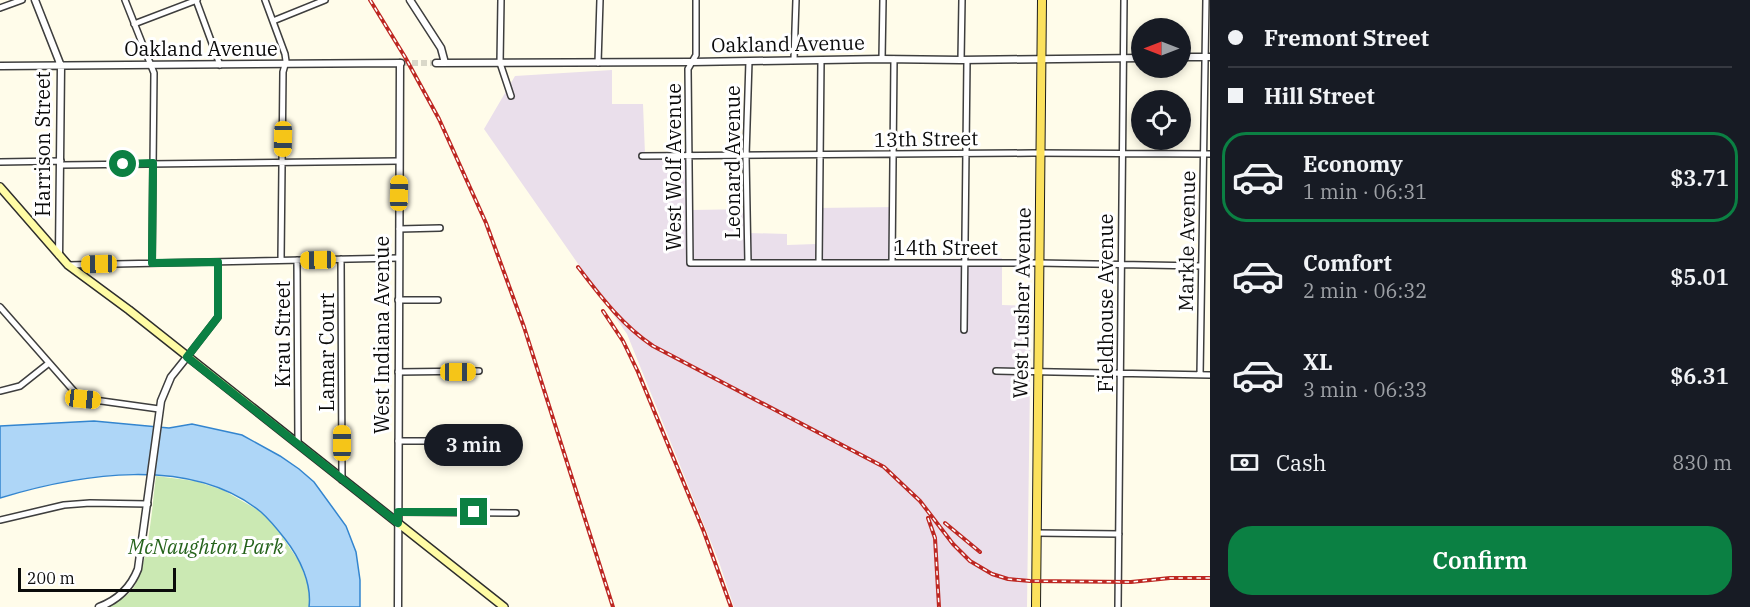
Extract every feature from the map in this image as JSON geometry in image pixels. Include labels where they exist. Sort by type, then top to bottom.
[{"type":"main road","name":"West Lusher Avenue","points":[[1036,607],[1042,0]]},
{"type":"main road","points":[[0,187],[68,265],[129,310],[504,607]]},
{"type":"street","points":[[0,8],[22,0]]},
{"type":"street","name":"Harrison Street","points":[[35,0],[61,66],[59,256]]},
{"type":"street","points":[[125,0],[153,73],[152,263]]},
{"type":"street","points":[[134,24],[197,0],[220,65]]},
{"type":"street","points":[[265,0],[285,54],[281,260]]},
{"type":"street","points":[[273,21],[325,0]]},
{"type":"street","points":[[410,0],[441,48],[445,63]]},
{"type":"street","points":[[501,0],[500,63],[511,96]]},
{"type":"street","points":[[598,63],[600,0]]},
{"type":"street","name":"West Wolf Avenue","points":[[690,263],[688,69],[696,55],[696,0]]},
{"type":"street","points":[[794,59],[796,0]]},
{"type":"street","points":[[882,58],[883,0]]},
{"type":"street","points":[[962,0],[966,154],[964,330]]},
{"type":"street","name":"Fieldhouse Avenue","points":[[1118,607],[1124,0]]},
{"type":"street","name":"Markle Avenue","points":[[1200,375],[1207,154],[1206,0]]},
{"type":"street","points":[[1191,57],[1207,57]]},
{"type":"street","points":[[892,263],[894,58]]},
{"type":"street","name":"Oakland Avenue","points":[[436,63],[1131,58]]},
{"type":"street","name":"Leonard Avenue","points":[[748,263],[746,156],[749,60]]},
{"type":"street","points":[[819,263],[821,60]]},
{"type":"street","name":"Oakland Avenue","points":[[0,66],[401,63]]},
{"type":"street","name":"West Indiana Avenue","points":[[398,607],[401,63]]},
{"type":"street","name":"13th Street","points":[[642,156],[1207,154]]},
{"type":"street","points":[[0,162],[399,161]]},
{"type":"street","points":[[399,229],[440,228]]},
{"type":"street","points":[[68,265],[399,258]]},
{"type":"street","name":"Lamar Court","points":[[341,259],[342,480]]},
{"type":"street","name":"Krau Street","points":[[297,260],[298,444]]},
{"type":"street","points":[[99,607],[120,595],[135,575],[140,559],[159,412],[167,384],[218,317],[218,262]]},
{"type":"street","name":"14th Street","points":[[690,263],[1039,263],[1202,266]]},
{"type":"street","points":[[398,300],[438,300]]},
{"type":"street","points":[[0,307],[77,396],[159,412]]},
{"type":"street","points":[[0,391],[20,386],[49,363]]},
{"type":"street","points":[[398,372],[479,371]]},
{"type":"street","points":[[996,371],[1210,375]]},
{"type":"street","points":[[398,441],[498,441]]},
{"type":"street","points":[[0,520],[64,505],[148,504]]},
{"type":"street","points":[[398,512],[516,513]]},
{"type":"street","points":[[1037,533],[1119,534]]},
{"type":"shaded area","points":[[612,70],[612,104],[643,104],[645,154],[692,153],[693,210],[749,209],[749,233],[787,234],[787,245],[816,244],[817,208],[895,207],[895,259],[1002,258],[1002,305],[1031,306],[1027,607],[734,607],[719,562],[627,334],[484,129],[515,76]]},
{"type":"green space","name":"McNaughton Park","points":[[156,476],[195,481],[223,490],[261,512],[275,526],[300,563],[311,594],[309,607],[108,607],[129,593],[139,576],[149,533]]},
{"type":"water","points":[[94,421],[169,428],[192,424],[242,435],[299,469],[314,482],[346,526],[356,552],[360,580],[360,607],[309,607],[309,589],[304,572],[290,546],[274,525],[261,512],[233,494],[202,482],[168,476],[99,477],[31,489],[0,498],[0,426]]},
{"type":"tunnel","points":[[403,63],[436,63]]},
{"type":"railway","points":[[370,0],[439,119],[486,223],[524,327],[613,607]]},
{"type":"railway","points":[[578,267],[622,320],[653,346],[884,467],[920,501],[953,544],[970,561],[992,574],[1008,579],[1030,581],[1131,582],[1170,578],[1210,578]]},
{"type":"railway","points":[[603,311],[623,341],[638,372],[704,532],[731,607]]},
{"type":"railway","points":[[928,518],[935,538],[939,607]]},
{"type":"railway","points":[[945,523],[980,552]]},
{"type":"route","points":[[123,164],[153,163],[152,263],[218,262],[218,317],[187,357],[398,523],[398,512],[474,512]]}]
